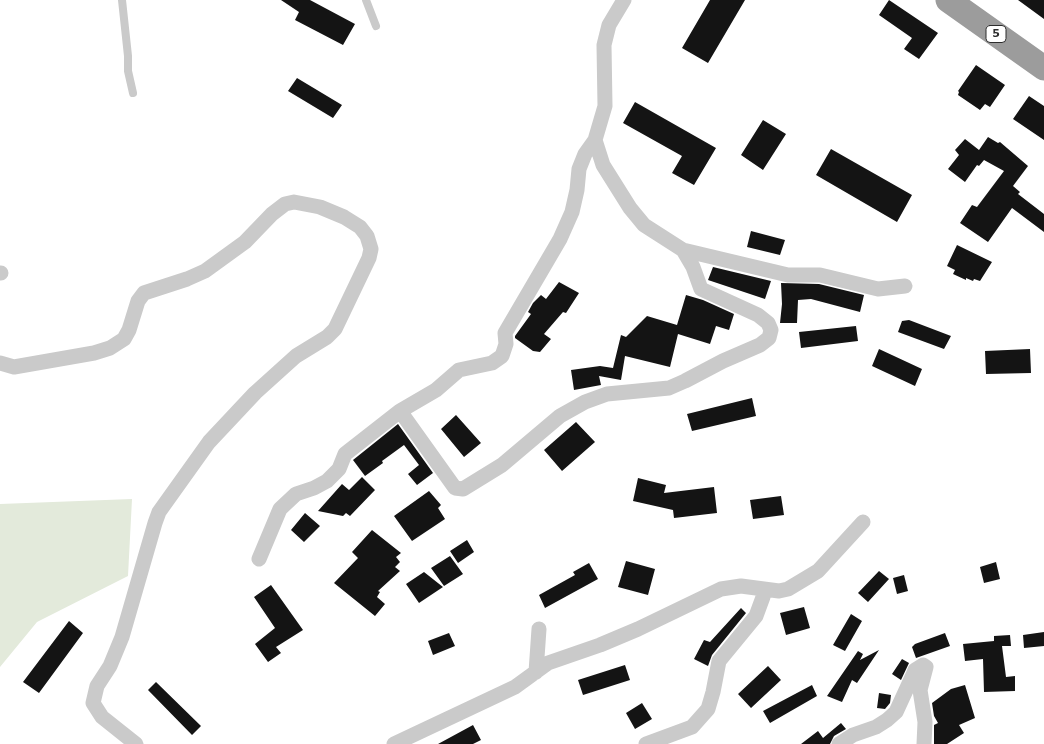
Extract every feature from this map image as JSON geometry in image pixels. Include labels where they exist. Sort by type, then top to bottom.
[{"type":"highway","name":"5","points":[[948,0],[1044,68]]},
{"type":"street","points":[[259,559],[280,509],[296,494],[327,481],[339,469],[345,454],[400,411],[436,390],[459,370],[492,363],[502,356],[506,344],[505,333],[560,239],[568,221],[577,190],[579,169],[585,154],[595,140],[605,106],[604,45],[609,24],[624,0]]},
{"type":"street","points":[[595,140],[603,165],[630,208],[644,225],[683,250],[788,275],[820,275],[878,289],[904,286]]},
{"type":"street","points":[[0,363],[14,367],[94,353],[110,348],[124,339],[138,301],[144,293],[205,271],[245,242],[278,208],[285,204],[294,202],[320,207],[344,217],[360,227],[367,236],[371,249],[369,258],[335,329],[296,356],[255,393],[209,442],[159,512],[154,523],[122,637],[110,666],[97,686],[93,703],[102,717],[136,744]]},
{"type":"street","points":[[400,411],[414,434],[454,488],[463,489],[502,465],[560,416],[585,402],[607,394],[669,388],[760,345],[768,338],[770,330],[768,323],[758,315],[701,288],[683,250]]},
{"type":"street","points":[[394,744],[515,687],[548,663],[630,633],[721,589],[741,586],[779,591],[788,590],[818,571],[863,522]]},
{"type":"street","points":[[646,744],[692,727],[708,709],[719,661],[756,616],[763,597],[762,589]]},
{"type":"street","points":[[536,672],[539,629]]},
{"type":"street","points":[[839,744],[853,734],[882,723],[896,712],[912,675],[915,670],[923,665],[926,667],[920,690],[925,722],[924,744]]},
{"type":"lane","points":[[122,0],[128,71],[133,94]]},
{"type":"lane","points":[[366,0],[376,26]]},
{"type":"green space","points":[[132,499],[128,576],[37,622],[0,667],[0,504]]},
{"type":"building","points":[[281,0],[310,0],[355,24],[343,45],[295,20],[299,12]]},
{"type":"building","points":[[710,0],[745,0],[708,63],[682,48]]},
{"type":"building","points":[[889,0],[938,33],[919,59],[904,49],[912,38],[879,15]]},
{"type":"building","points":[[1018,0],[1044,0],[1044,19]]},
{"type":"building","points":[[976,65],[1005,85],[990,107],[985,104],[980,110],[958,95],[958,91]]},
{"type":"building","points":[[297,78],[342,105],[333,118],[288,91]]},
{"type":"building","points":[[1029,96],[1044,106],[1044,140],[1013,119]]},
{"type":"building","points":[[635,102],[716,148],[694,185],[672,173],[682,156],[623,123]]},
{"type":"building","points":[[763,120],[786,134],[763,170],[741,155]]},
{"type":"building","points":[[988,137],[998,143],[1000,142],[1028,166],[1013,186],[1020,192],[1018,194],[1044,214],[1044,232],[1012,208],[988,242],[960,223],[972,205],[977,207],[1004,171],[984,160],[979,166],[977,165],[965,182],[948,169],[959,155],[955,150],[965,139],[979,150]]},
{"type":"building","points":[[831,149],[912,195],[897,222],[816,175]]},
{"type":"building","points":[[751,231],[785,240],[780,255],[747,247]]},
{"type":"building","points":[[957,245],[992,262],[980,281],[966,278],[966,280],[953,274],[955,270],[947,266]]},
{"type":"building","points":[[713,267],[771,281],[765,299],[708,280]]},
{"type":"building","points":[[559,282],[579,293],[566,313],[563,312],[544,334],[551,339],[540,352],[533,351],[515,338],[515,336],[531,314],[528,312],[533,303],[541,295],[546,299]]},
{"type":"building","points":[[781,283],[819,284],[864,295],[860,312],[811,299],[798,300],[797,323],[780,323],[782,304]]},
{"type":"building","points":[[686,295],[703,300],[734,314],[729,330],[716,326],[710,344],[678,334],[670,367],[625,356],[621,380],[599,376],[601,385],[574,390],[571,370],[600,366],[613,368],[621,335],[626,337],[647,316],[677,325]]},
{"type":"building","points":[[909,320],[951,336],[944,349],[898,332],[902,321]]},
{"type":"building","points":[[856,326],[858,341],[801,348],[799,332]]},
{"type":"building","points":[[879,349],[922,369],[915,386],[872,366]]},
{"type":"building","points":[[1030,349],[1031,373],[986,374],[985,351]]},
{"type":"building","points":[[752,398],[756,416],[692,431],[687,414]]},
{"type":"building","points":[[456,415],[481,443],[464,457],[441,429]]},
{"type":"building","points":[[576,422],[595,442],[562,471],[544,450]]},
{"type":"building","points":[[398,424],[433,473],[417,485],[408,474],[419,465],[404,445],[365,476],[353,460]]},
{"type":"building","points":[[362,477],[375,490],[350,516],[346,513],[343,516],[318,511],[342,484],[349,490]]},
{"type":"building","points":[[638,478],[666,485],[664,493],[714,487],[717,513],[674,518],[673,510],[633,501]]},
{"type":"building","points":[[429,491],[441,505],[438,508],[445,519],[412,541],[394,516]]},
{"type":"building","points":[[781,496],[784,515],[753,519],[750,500]]},
{"type":"building","points":[[305,513],[320,526],[304,542],[291,530]]},
{"type":"building","points":[[372,530],[401,553],[396,557],[400,562],[395,567],[400,571],[378,591],[380,592],[377,597],[385,604],[375,616],[334,583],[358,558],[352,552]]},
{"type":"building","points":[[467,540],[474,552],[458,563],[450,551]]},
{"type":"building","points":[[450,556],[463,574],[444,586],[431,568]]},
{"type":"building","points":[[626,561],[655,569],[648,595],[618,587]]},
{"type":"building","points":[[996,562],[1000,579],[984,583],[980,567]]},
{"type":"building","points":[[589,563],[598,579],[545,608],[539,595],[575,575],[573,572]]},
{"type":"building","points":[[879,571],[889,579],[868,602],[858,593]]},
{"type":"building","points":[[424,572],[443,587],[419,603],[406,584]]},
{"type":"building","points":[[904,575],[908,591],[897,594],[893,578]]},
{"type":"building","points":[[271,585],[303,630],[276,647],[281,653],[268,662],[255,644],[275,628],[254,597]]},
{"type":"building","points":[[804,607],[810,628],[786,635],[780,613]]},
{"type":"building","points":[[741,608],[746,613],[712,655],[708,666],[694,659],[704,640],[710,642]]},
{"type":"building","points":[[851,614],[862,621],[845,651],[833,645]]},
{"type":"building","points":[[69,621],[83,633],[39,693],[23,682]]},
{"type":"building","points":[[1044,632],[1044,646],[1024,648],[1023,635]]},
{"type":"building","points":[[449,633],[455,646],[433,655],[428,641]]},
{"type":"building","points":[[945,633],[950,646],[916,658],[912,647],[915,644]]},
{"type":"building","points":[[1010,635],[1011,646],[1002,646],[1006,677],[1015,676],[1015,691],[984,692],[983,659],[965,661],[963,644],[994,641],[994,636]]},
{"type":"building","points":[[879,650],[857,683],[852,680],[842,702],[827,696],[858,651],[863,654],[860,660]]},
{"type":"building","points":[[902,659],[909,663],[901,680],[892,674]]},
{"type":"building","points":[[625,665],[630,680],[583,695],[578,680]]},
{"type":"building","points":[[768,666],[781,680],[751,708],[738,694]]},
{"type":"building","points":[[156,682],[201,726],[192,735],[148,690]]},
{"type":"building","points":[[812,685],[817,696],[770,723],[763,711]]},
{"type":"building","points":[[965,685],[975,718],[959,725],[964,733],[947,744],[934,744],[934,725],[938,723],[934,716],[932,703],[951,689]]},
{"type":"building","points":[[879,693],[891,695],[890,703],[885,709],[877,708]]},
{"type":"building","points":[[642,703],[652,719],[635,729],[626,713]]},
{"type":"building","points":[[841,723],[846,729],[834,736],[830,744],[801,744],[818,731],[823,738]]},
{"type":"building","points":[[473,725],[481,740],[473,744],[438,744]]}]
